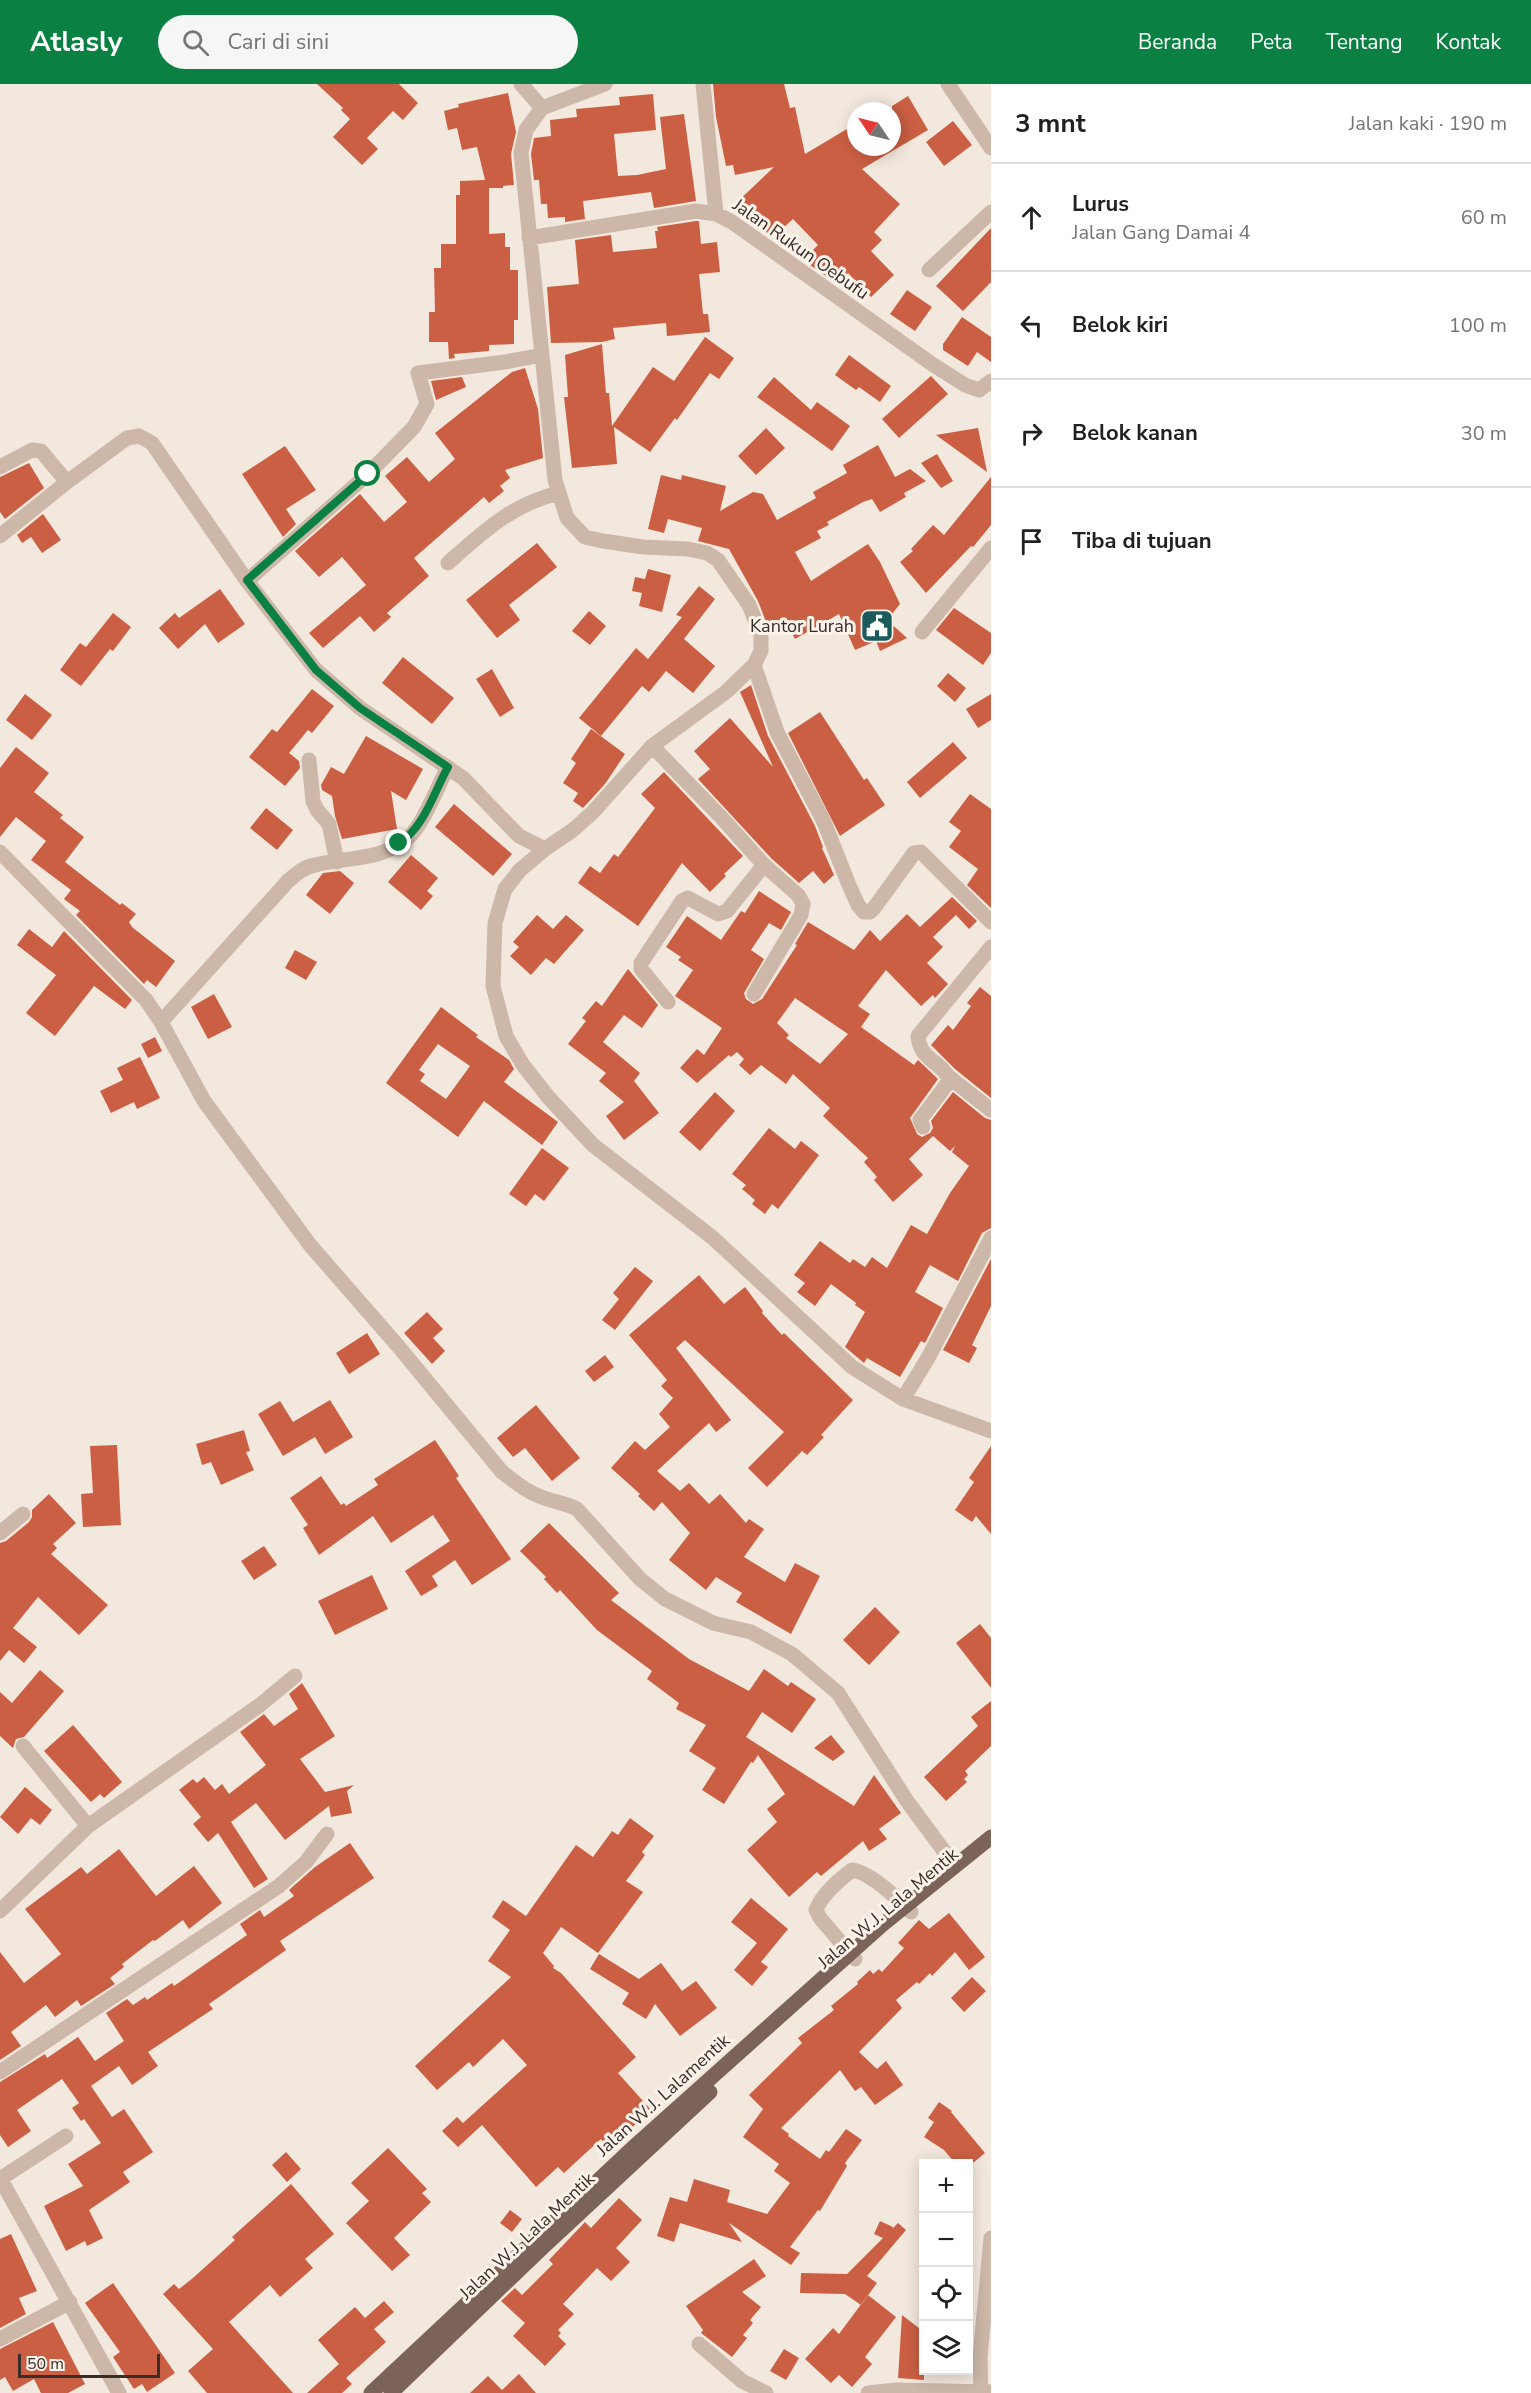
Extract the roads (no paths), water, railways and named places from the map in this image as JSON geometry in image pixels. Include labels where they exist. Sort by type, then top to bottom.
[{"type":"main road","points":[[908,1909],[991,1837]]},
{"type":"main road","name":"Jalan W.J. Lala Mentik","points":[[381,2391],[551,2239],[854,1956],[908,1909],[991,1848]]},
{"type":"street","points":[[520,84],[542,108]]},
{"type":"street","points":[[605,84],[542,108],[526,130],[520,153],[555,480],[567,518],[585,537],[603,542],[642,547],[688,549],[707,553],[718,560],[749,605],[761,635],[761,651],[754,665],[726,692],[652,746],[592,812],[573,830],[520,870],[506,889],[495,923],[493,986],[506,1036],[523,1065],[549,1098],[593,1145],[713,1238],[852,1367],[903,1399],[991,1431]]},
{"type":"street","points":[[703,84],[716,214]]},
{"type":"street","points":[[948,84],[989,140]]},
{"type":"street","name":"Jalan Rukun Oebufu","points":[[529,237],[696,211],[716,214],[732,222],[932,364],[965,385],[985,386],[991,402]]},
{"type":"street","points":[[929,270],[991,212]]},
{"type":"street","points":[[247,580],[368,474],[414,427],[427,404],[418,373],[542,355]]},
{"type":"street","points":[[0,536],[67,482],[128,438],[139,436],[152,443],[247,580],[316,670],[360,708],[463,778],[519,836],[545,849]]},
{"type":"street","points":[[0,467],[32,450],[41,451],[67,482]]},
{"type":"street","points":[[448,563],[503,516],[537,498],[559,493]]},
{"type":"street","points":[[922,632],[991,548]]},
{"type":"street","points":[[754,665],[777,732],[824,822],[849,885],[864,912],[870,912],[874,908],[914,853],[921,852],[991,922]]},
{"type":"street","points":[[652,746],[764,865],[798,895],[803,904],[801,915],[754,994]]},
{"type":"street","points":[[309,760],[313,801],[316,810],[328,824],[337,862]]},
{"type":"street","points":[[161,1022],[288,881],[301,870],[315,865],[370,857],[408,838],[425,812],[448,767]]},
{"type":"street","points":[[0,852],[146,1000],[161,1022],[204,1101],[310,1245],[398,1346],[502,1472],[522,1488],[540,1497],[565,1503],[577,1509],[640,1579],[665,1599],[713,1623],[751,1632],[792,1654],[812,1670],[838,1693],[908,1801],[956,1866]]},
{"type":"street","points":[[668,1002],[641,969],[642,963],[682,901],[688,898],[718,914],[727,911],[764,865]]},
{"type":"street","points":[[991,947],[918,1036],[922,1053],[991,1110]]},
{"type":"street","points":[[923,1127],[920,1120],[949,1082],[949,1077]]},
{"type":"street","points":[[903,1399],[928,1358],[991,1238]]},
{"type":"street","points":[[0,1533],[23,1514]]},
{"type":"street","points":[[0,1911],[88,1826],[260,1705],[295,1676]]},
{"type":"street","points":[[23,1746],[88,1826]]},
{"type":"street","points":[[0,2072],[279,1886],[306,1862],[327,1834]]},
{"type":"street","points":[[854,1956],[820,1918],[816,1910],[819,1901],[846,1874],[852,1870],[859,1870],[908,1909]]},
{"type":"street","points":[[66,2136],[0,2179],[119,2393]]},
{"type":"street","points":[[981,2392],[980,2358],[991,2238]]},
{"type":"street","points":[[0,2340],[70,2302]]},
{"type":"street","points":[[699,2344],[742,2380],[766,2393]]},
{"type":"street","points":[[868,2393],[991,2392]]},
{"type":"place","name":"Kantor Lurah","points":[[877,626]]}]
